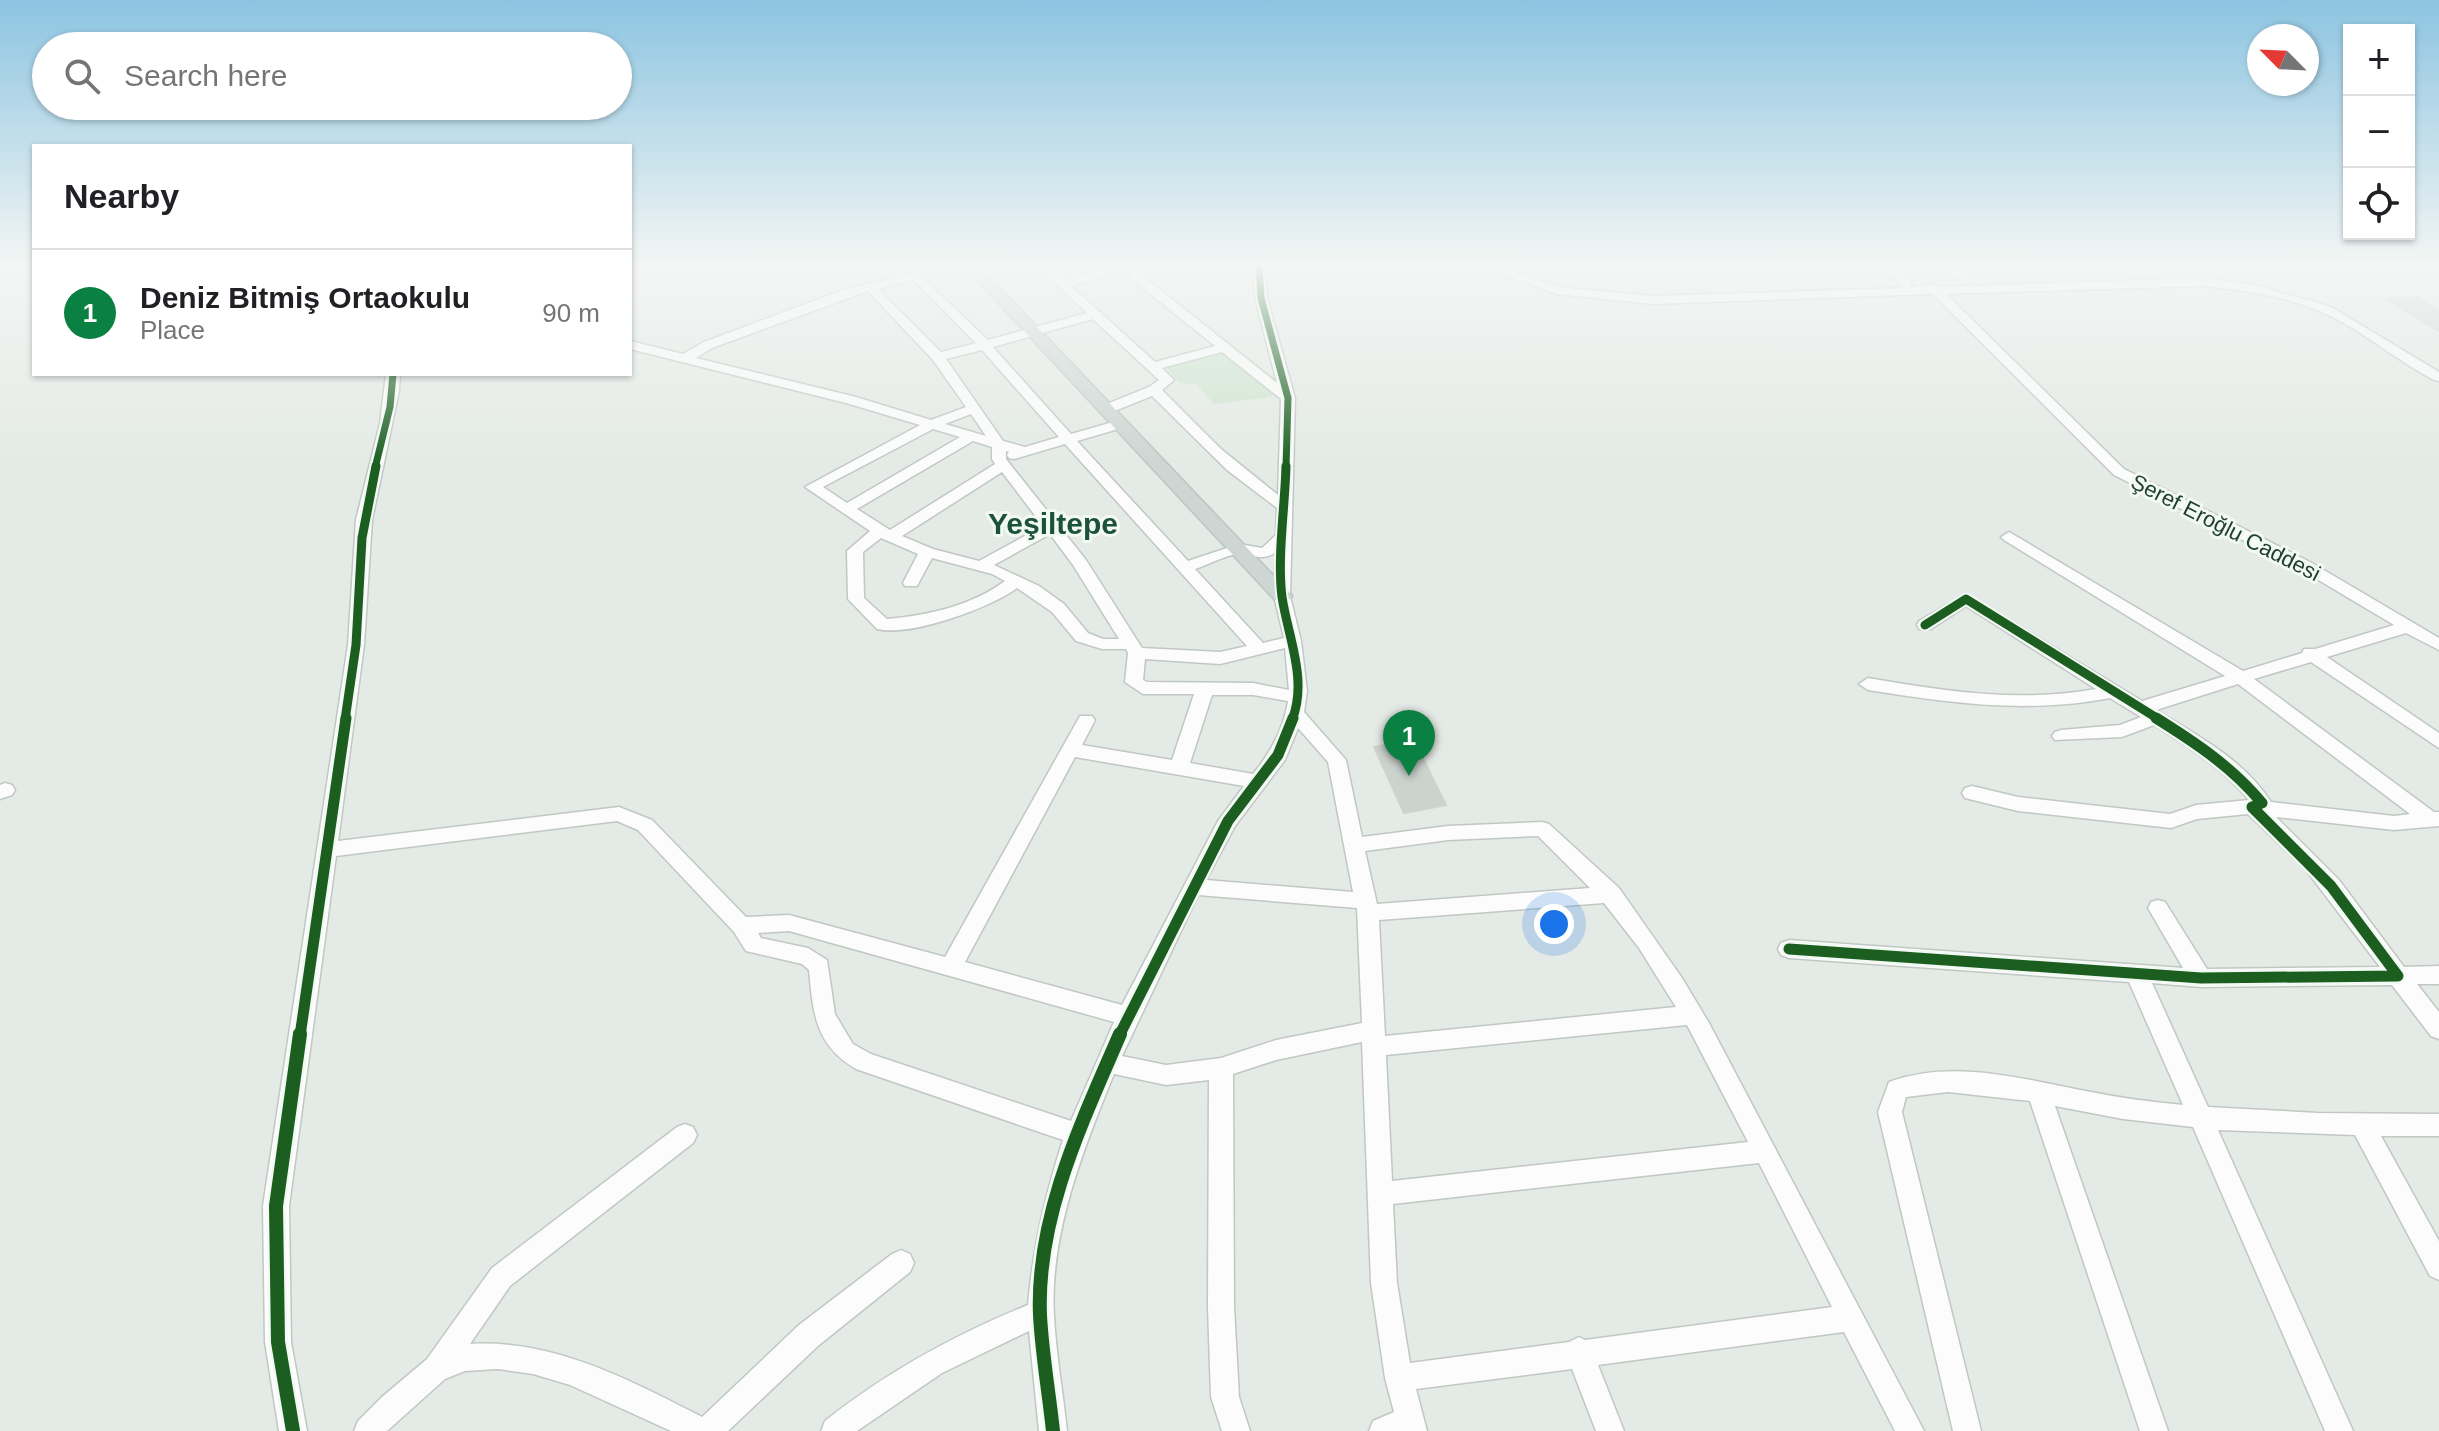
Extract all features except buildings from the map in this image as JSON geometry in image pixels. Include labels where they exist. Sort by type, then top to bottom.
[{"type":"main road","points":[[1032,332],[1282,596]]},
{"type":"street","points":[[685,359],[708,345],[744,332]]},
{"type":"street","points":[[913,332],[938,357],[974,408],[1000,456],[1050,528],[1080,563],[1134,648],[1135,685],[1253,689],[1296,705],[1337,760],[1366,907],[1384,1283],[1399,1378],[1412,1425],[1383,1431]]},
{"type":"street","points":[[972,332],[1260,650]]},
{"type":"street","points":[[938,357],[1028,332]]},
{"type":"street","points":[[1107,409],[1154,390],[1167,380],[1116,332]]},
{"type":"street","points":[[1206,332],[1288,398]]},
{"type":"street","points":[[1048,1429],[1040,1313],[1048,1235],[1077,1134],[1128,1016],[1192,887],[1228,821],[1278,755],[1296,705],[1293,641],[1282,596],[1288,398],[1270,332]]},
{"type":"street","name":"Şeref Eroğlu Caddesi","points":[[1977,332],[2119,472],[2306,566],[2439,645]]},
{"type":"street","points":[[2365,332],[2439,377]]},
{"type":"street","points":[[2379,332],[2439,368]]},
{"type":"street","points":[[632,346],[851,400],[970,437],[1000,456]]},
{"type":"street","points":[[1154,366],[1225,347]]},
{"type":"street","points":[[293,1431],[278,1342],[276,1206],[356,645],[359,551],[368,497],[383,446],[393,376]]},
{"type":"street","points":[[1154,390],[1248,483],[1284,506]]},
{"type":"street","points":[[974,408],[930,425],[812,487],[885,534],[927,552],[998,571],[1058,608],[1082,637],[1102,644],[1220,658],[1293,641]]},
{"type":"street","points":[[1015,582],[985,601],[883,625],[856,599],[855,551],[1000,456],[1025,452],[1120,424]]},
{"type":"street","points":[[845,510],[970,437]]},
{"type":"street","points":[[981,566],[1050,528]]},
{"type":"street","points":[[1183,568],[1239,549],[1252,553],[1266,552],[1284,536]]},
{"type":"street","points":[[2009,537],[2238,676],[2434,819]]},
{"type":"street","points":[[911,583],[927,552]]},
{"type":"street","points":[[1925,625],[1946,615],[1966,599],[2148,713],[2241,778],[2262,803],[2252,807]]},
{"type":"street","points":[[2061,736],[2122,731],[2148,713],[2238,676],[2406,627]]},
{"type":"street","points":[[2310,653],[2439,742]]},
{"type":"street","points":[[1868,684],[2005,704],[2087,698],[2114,691]]},
{"type":"street","points":[[1179,768],[1205,689]]},
{"type":"street","points":[[950,969],[1086,720]]},
{"type":"street","points":[[1072,750],[1260,782]]},
{"type":"street","points":[[1972,793],[2018,804],[2171,821],[2196,812],[2252,807],[2394,823],[2434,819]]},
{"type":"street","points":[[2252,807],[2317,869],[2356,912],[2398,976],[2439,1029]]},
{"type":"street","points":[[326,850],[619,814],[645,825],[741,926],[754,945],[808,957],[819,966],[822,979],[819,996],[824,1016],[845,1051],[864,1062],[1077,1134]]},
{"type":"street","points":[[1356,845],[1448,833],[1542,829],[1574,854],[1612,894],[1640,930],[1691,1015],[1766,1151],[1910,1431]]},
{"type":"street","points":[[1192,887],[1366,907],[1612,894]]},
{"type":"street","points":[[2158,908],[2201,978]]},
{"type":"street","points":[[741,926],[789,923],[1128,1016]]},
{"type":"street","points":[[1789,949],[2201,978],[2439,975]]},
{"type":"street","points":[[2136,972],[2339,1431]]},
{"type":"street","points":[[1108,1063],[1166,1075],[1221,1068],[1276,1050],[1372,1039],[1691,1015]]},
{"type":"street","points":[[1221,1068],[1221,1307],[1225,1397],[1236,1431]]},
{"type":"street","points":[[1967,1431],[1890,1112],[1891,1099],[1897,1089],[1939,1081],[2202,1117],[2362,1125],[2439,1125]]},
{"type":"street","points":[[2039,1094],[2154,1431]]},
{"type":"street","points":[[2362,1125],[2439,1267]]},
{"type":"street","points":[[368,1431],[437,1368],[501,1277],[685,1135]]},
{"type":"street","points":[[1380,1194],[1766,1151]]},
{"type":"street","points":[[708,1431],[809,1335],[901,1263]]},
{"type":"street","points":[[835,1431],[874,1397],[957,1348],[1040,1313]]},
{"type":"street","points":[[1399,1378],[1579,1351],[1851,1318]]},
{"type":"street","points":[[1579,1351],[1610,1431]]},
{"type":"street","points":[[437,1368],[466,1358],[510,1356],[554,1366],[700,1431]]},
{"type":"green space","points":[[1222,352],[1272,391],[1272,397],[1214,404],[1196,384],[1180,383],[1165,367]]},
{"type":"cycle path","points":[[1053,1431],[1040,1313],[1046,1248],[1056,1199],[1077,1134],[1128,1016],[1192,887],[1228,821],[1278,755],[1295,713],[1298,691],[1293,641],[1282,596],[1288,398],[1270,332]]},
{"type":"cycle path","points":[[293,1431],[278,1342],[276,1206],[356,645],[364,520],[387,423],[393,376]]},
{"type":"cycle path","points":[[1789,949],[2201,978],[2398,976],[2331,886],[2294,845],[2252,807],[2262,803],[2241,778],[2202,747],[1966,599],[1925,625]]},
{"type":"place","name":"Deniz Bitmiş Ortaokulu","points":[[1409,776]]},
{"type":"district","name":"Yeşiltepe","points":[[1053,524]]}]
